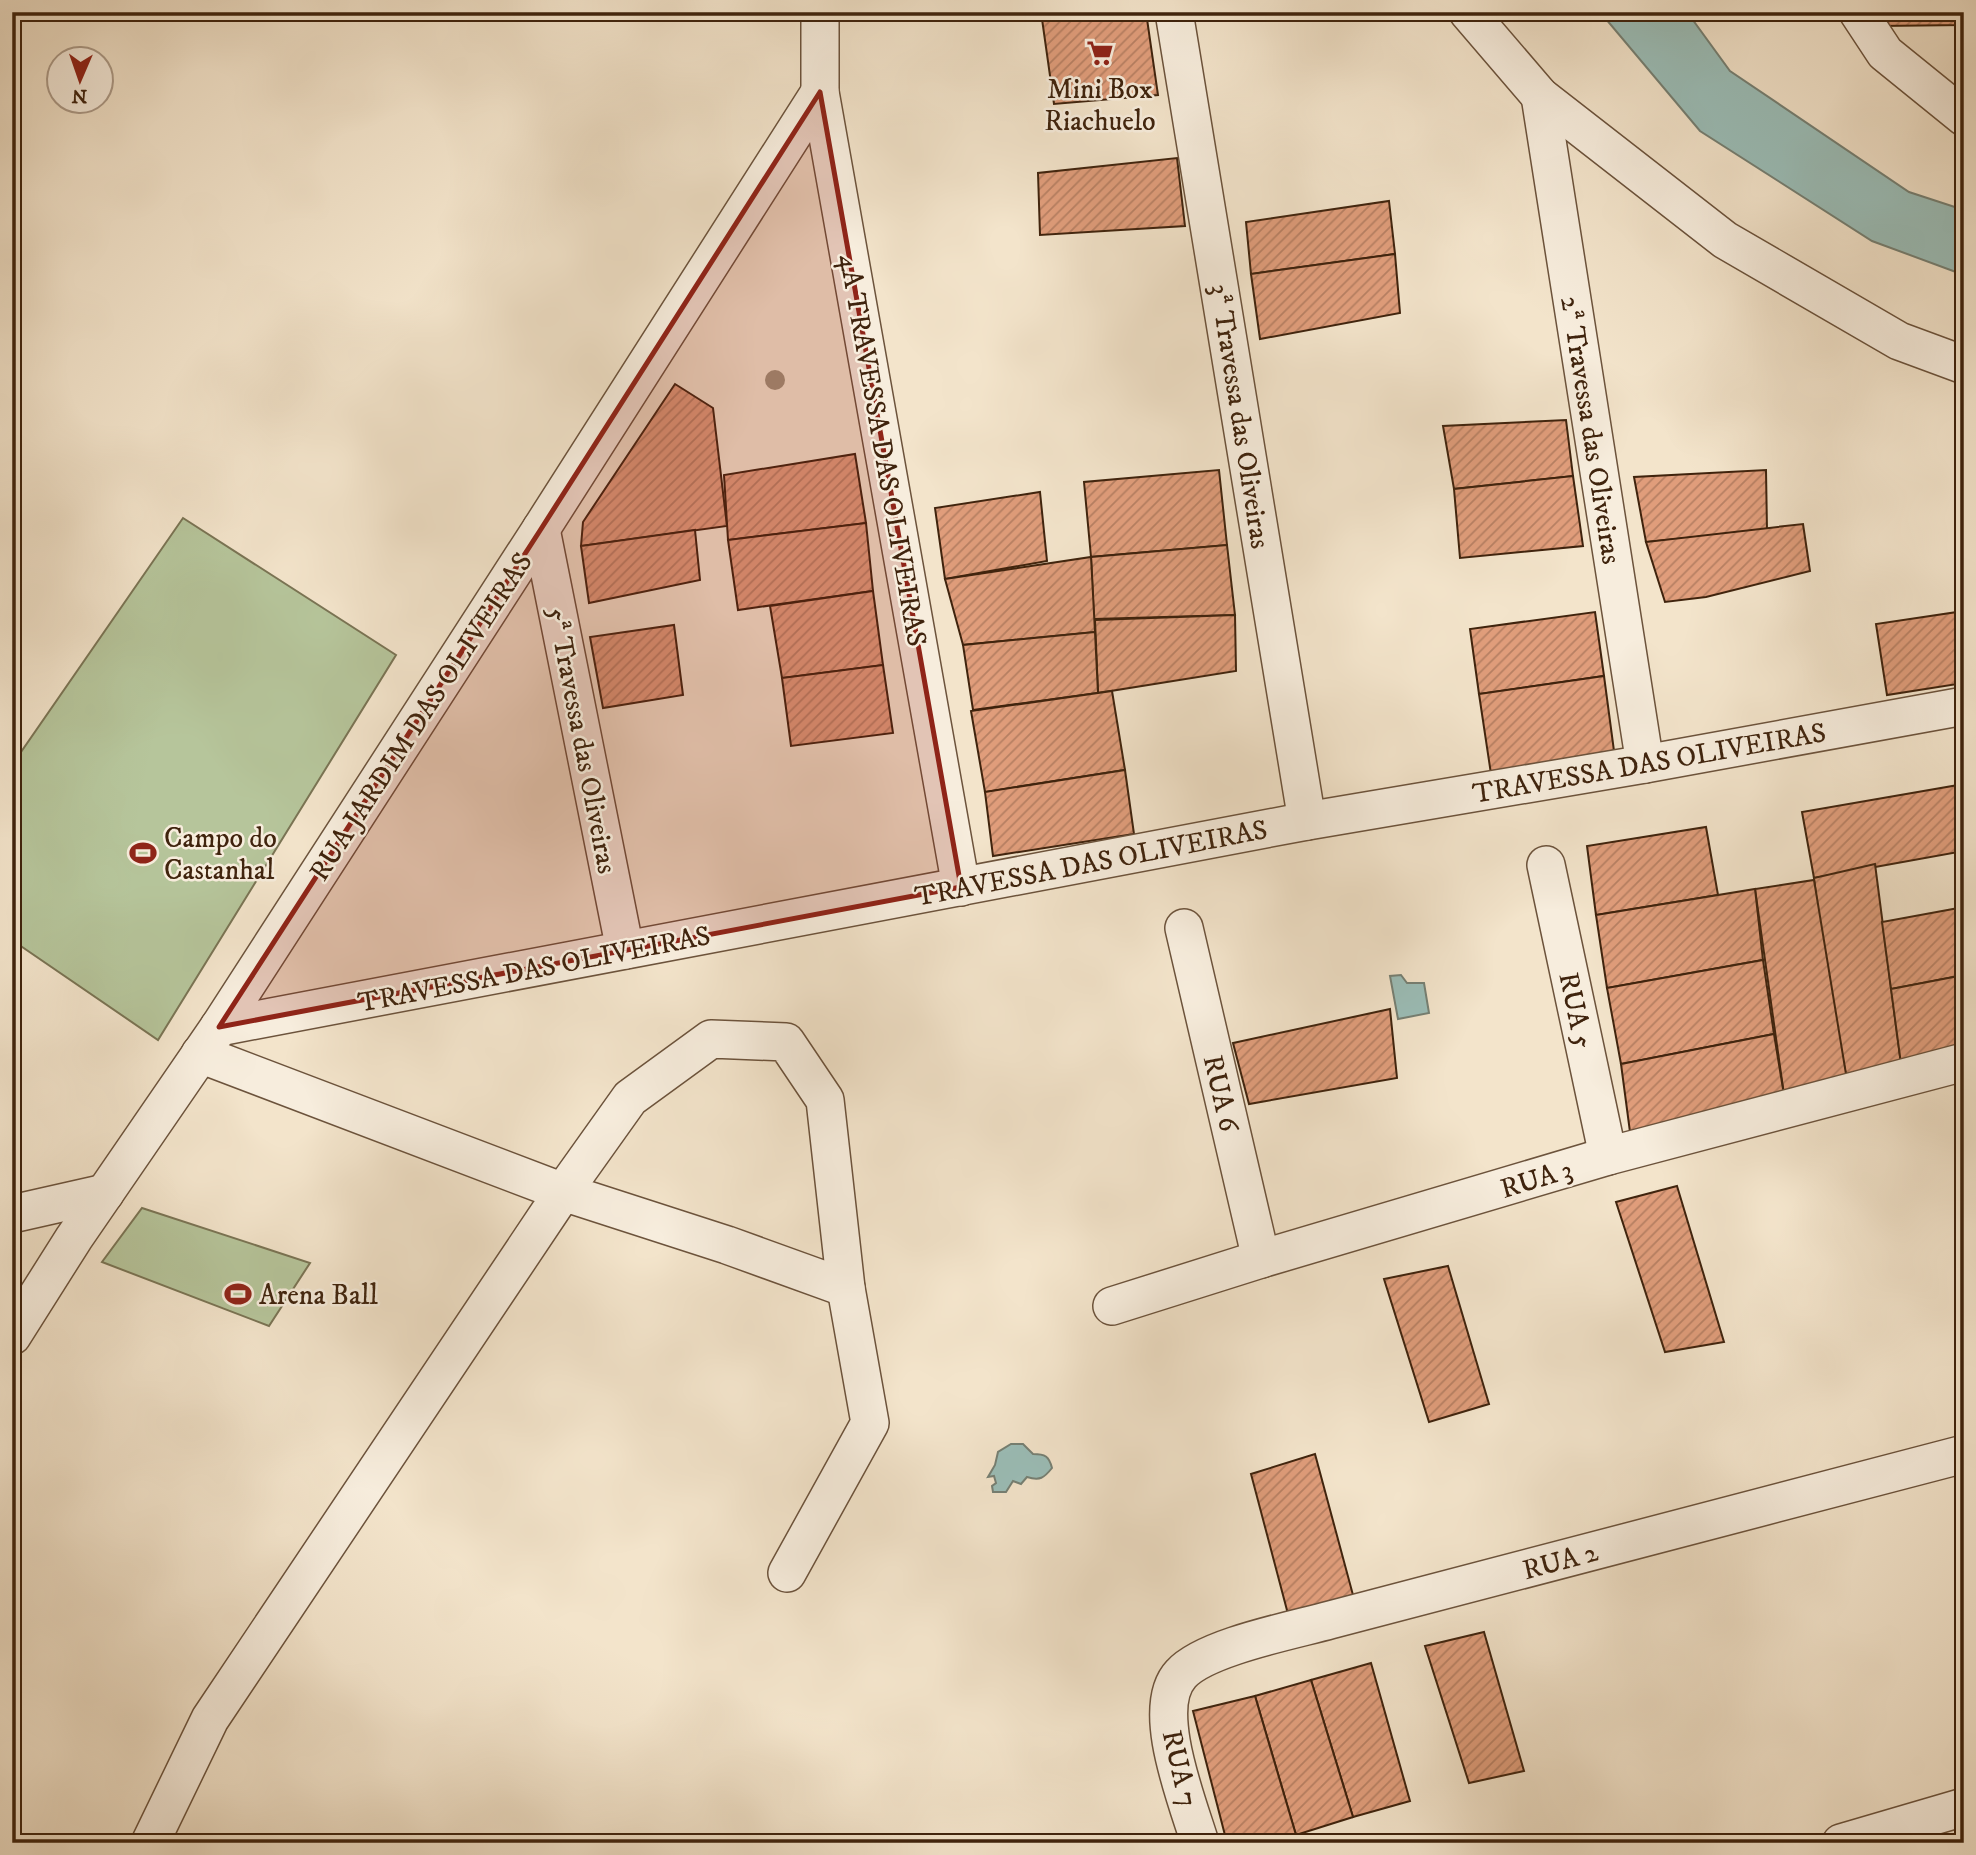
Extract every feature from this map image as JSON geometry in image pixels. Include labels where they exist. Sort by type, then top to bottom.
[{"type":"street","name":"4A TRAVESSA DAS OLIVEIRAS","points":[[820,12],[820,92],[961,887]]},
{"type":"street","name":"3ª Travessa das Oliveiras","points":[[1174,12],[1307,821]]},
{"type":"street","points":[[1468,12],[1540,96],[1725,240],[1899,341],[1964,365]]},
{"type":"street","points":[[1858,12],[1885,53],[1964,117]]},
{"type":"street","name":"RUA JARDIM DAS OLIVEIRAS","points":[[12,1336],[105,1193],[210,1040],[820,92]]},
{"type":"street","name":"2ª Travessa das Oliveiras","points":[[1540,96],[1645,764]]},
{"type":"street","name":"5ª Travessa das Oliveiras","points":[[541,529],[625,950]]},
{"type":"street","name":"TRAVESSA DAS OLIVEIRAS","points":[[210,1040],[625,950],[1307,821],[1645,764],[1964,706]]},
{"type":"street","name":"RUA 5","points":[[1546,864],[1608,1156]]},
{"type":"street","name":"RUA 6","points":[[1184,928],[1261,1259]]},
{"type":"street","points":[[150,1843],[210,1719],[563,1192],[630,1098],[711,1039],[786,1042],[825,1100],[846,1288],[870,1423],[787,1573]]},
{"type":"street","points":[[210,1040],[563,1192],[727,1245],[846,1288]]},
{"type":"street","name":"RUA 3","points":[[1112,1307],[1261,1259],[1608,1156],[1964,1062]]},
{"type":"street","points":[[12,1214],[105,1193]]},
{"type":"street","name":"RUA 2","points":[[1170,1692],[1181,1673],[1194,1664],[1244,1644],[1964,1454]]},
{"type":"street","name":"RUA 7","points":[[1170,1692],[1168,1721],[1172,1746],[1199,1843]]},
{"type":"street","points":[[1841,1843],[1964,1807]]},
{"type":"highlighted area","points":[[820,92],[961,887],[219,1027],[541,529]]},
{"type":"green space","name":"Campo do Castanhal","points":[[183,518],[396,655],[158,1040],[12,940],[12,765]]},
{"type":"green space","name":"Arena Ball","points":[[142,1208],[310,1263],[269,1326],[102,1262]]},
{"type":"water","points":[[1600,12],[1687,12],[1730,71],[1909,192],[1964,210],[1964,275],[1872,241],[1700,131]]},
{"type":"water","points":[[1401,975],[1407,983],[1424,983],[1429,1013],[1398,1019],[1390,976]]},
{"type":"water","points":[[1011,1444],[1023,1444],[1033,1454],[1046,1456],[1052,1468],[1041,1478],[1027,1477],[1021,1484],[1013,1481],[1006,1492],[993,1492],[992,1486],[996,1483],[994,1476],[988,1477],[998,1452]]},
{"type":"building","name":"Mini Box Riachuelo","points":[[1041,12],[1146,12],[1158,95],[1054,104]]},
{"type":"building","points":[[1880,12],[1964,12],[1964,25],[1880,26]]},
{"type":"building","points":[[1177,158],[1185,226],[1040,235],[1038,173]]},
{"type":"building","points":[[1389,201],[1395,254],[1251,274],[1246,222]]},
{"type":"building","points":[[1395,254],[1400,313],[1260,339],[1251,274]]},
{"type":"building","points":[[675,384],[713,408],[727,526],[581,546],[583,522]]},
{"type":"building","points":[[1566,420],[1573,476],[1454,489],[1443,426]]},
{"type":"building","points":[[855,454],[866,523],[728,540],[724,475]]},
{"type":"building","points":[[1219,470],[1227,545],[1091,557],[1084,482]]},
{"type":"building","points":[[1766,470],[1767,530],[1646,542],[1634,477]]},
{"type":"building","points":[[1573,476],[1583,546],[1460,558],[1454,489]]},
{"type":"building","points":[[1040,492],[1047,561],[945,579],[935,508]]},
{"type":"building","points":[[866,523],[873,591],[738,610],[728,540]]},
{"type":"building","points":[[1803,524],[1810,571],[1706,597],[1665,602],[1646,542]]},
{"type":"building","points":[[695,530],[700,580],[589,603],[581,546]]},
{"type":"building","points":[[1227,545],[1235,615],[1094,619],[1091,557]]},
{"type":"building","points":[[1091,557],[1095,632],[963,645],[945,579]]},
{"type":"building","points":[[873,591],[883,665],[782,678],[770,606]]},
{"type":"building","points":[[1964,611],[1964,683],[1887,695],[1876,624]]},
{"type":"building","points":[[1595,612],[1604,676],[1479,694],[1470,629]]},
{"type":"building","points":[[1235,615],[1236,671],[1098,693],[1095,620]]},
{"type":"building","points":[[674,625],[683,695],[603,708],[590,637]]},
{"type":"building","points":[[1095,632],[1098,693],[973,710],[963,645]]},
{"type":"building","points":[[883,665],[893,733],[791,746],[782,678]]},
{"type":"building","points":[[1604,676],[1614,751],[1491,774],[1479,694]]},
{"type":"building","points":[[1112,691],[1125,770],[985,792],[971,711]]},
{"type":"building","points":[[1125,770],[1134,834],[993,856],[985,792]]},
{"type":"building","points":[[1964,784],[1964,851],[1814,878],[1802,812]]},
{"type":"building","points":[[1706,827],[1718,895],[1596,915],[1587,846]]},
{"type":"building","points":[[1875,864],[1901,1064],[1847,1080],[1825,968],[1814,878]]},
{"type":"building","points":[[1814,880],[1847,1080],[1784,1095],[1755,889]]},
{"type":"building","points":[[1755,889],[1763,960],[1607,988],[1596,915]]},
{"type":"building","points":[[1964,907],[1964,975],[1891,989],[1882,922]]},
{"type":"building","points":[[1763,960],[1774,1034],[1621,1064],[1607,988]]},
{"type":"building","points":[[1964,975],[1964,1047],[1901,1064],[1891,989]]},
{"type":"building","points":[[1390,1009],[1397,1078],[1249,1104],[1233,1043]]},
{"type":"building","points":[[1774,1034],[1784,1095],[1630,1132],[1621,1064]]},
{"type":"building","points":[[1677,1186],[1724,1342],[1665,1352],[1616,1202]]},
{"type":"building","points":[[1448,1266],[1489,1404],[1429,1422],[1384,1279]]},
{"type":"building","points":[[1315,1454],[1353,1595],[1288,1614],[1251,1474]]},
{"type":"building","points":[[1484,1632],[1524,1771],[1469,1783],[1425,1646]]},
{"type":"building","points":[[1371,1663],[1410,1801],[1353,1817],[1311,1680]]},
{"type":"building","points":[[1311,1680],[1353,1817],[1296,1835],[1255,1696]]},
{"type":"building","points":[[1255,1696],[1296,1835],[1262,1843],[1227,1843],[1193,1711]]},
{"type":"place","name":"Mini Box Riachuelo","points":[[1100,53]]},
{"type":"place","name":"Campo do Castanhal","points":[[143,853]]},
{"type":"place","name":"Arena Ball","points":[[238,1294]]}]
